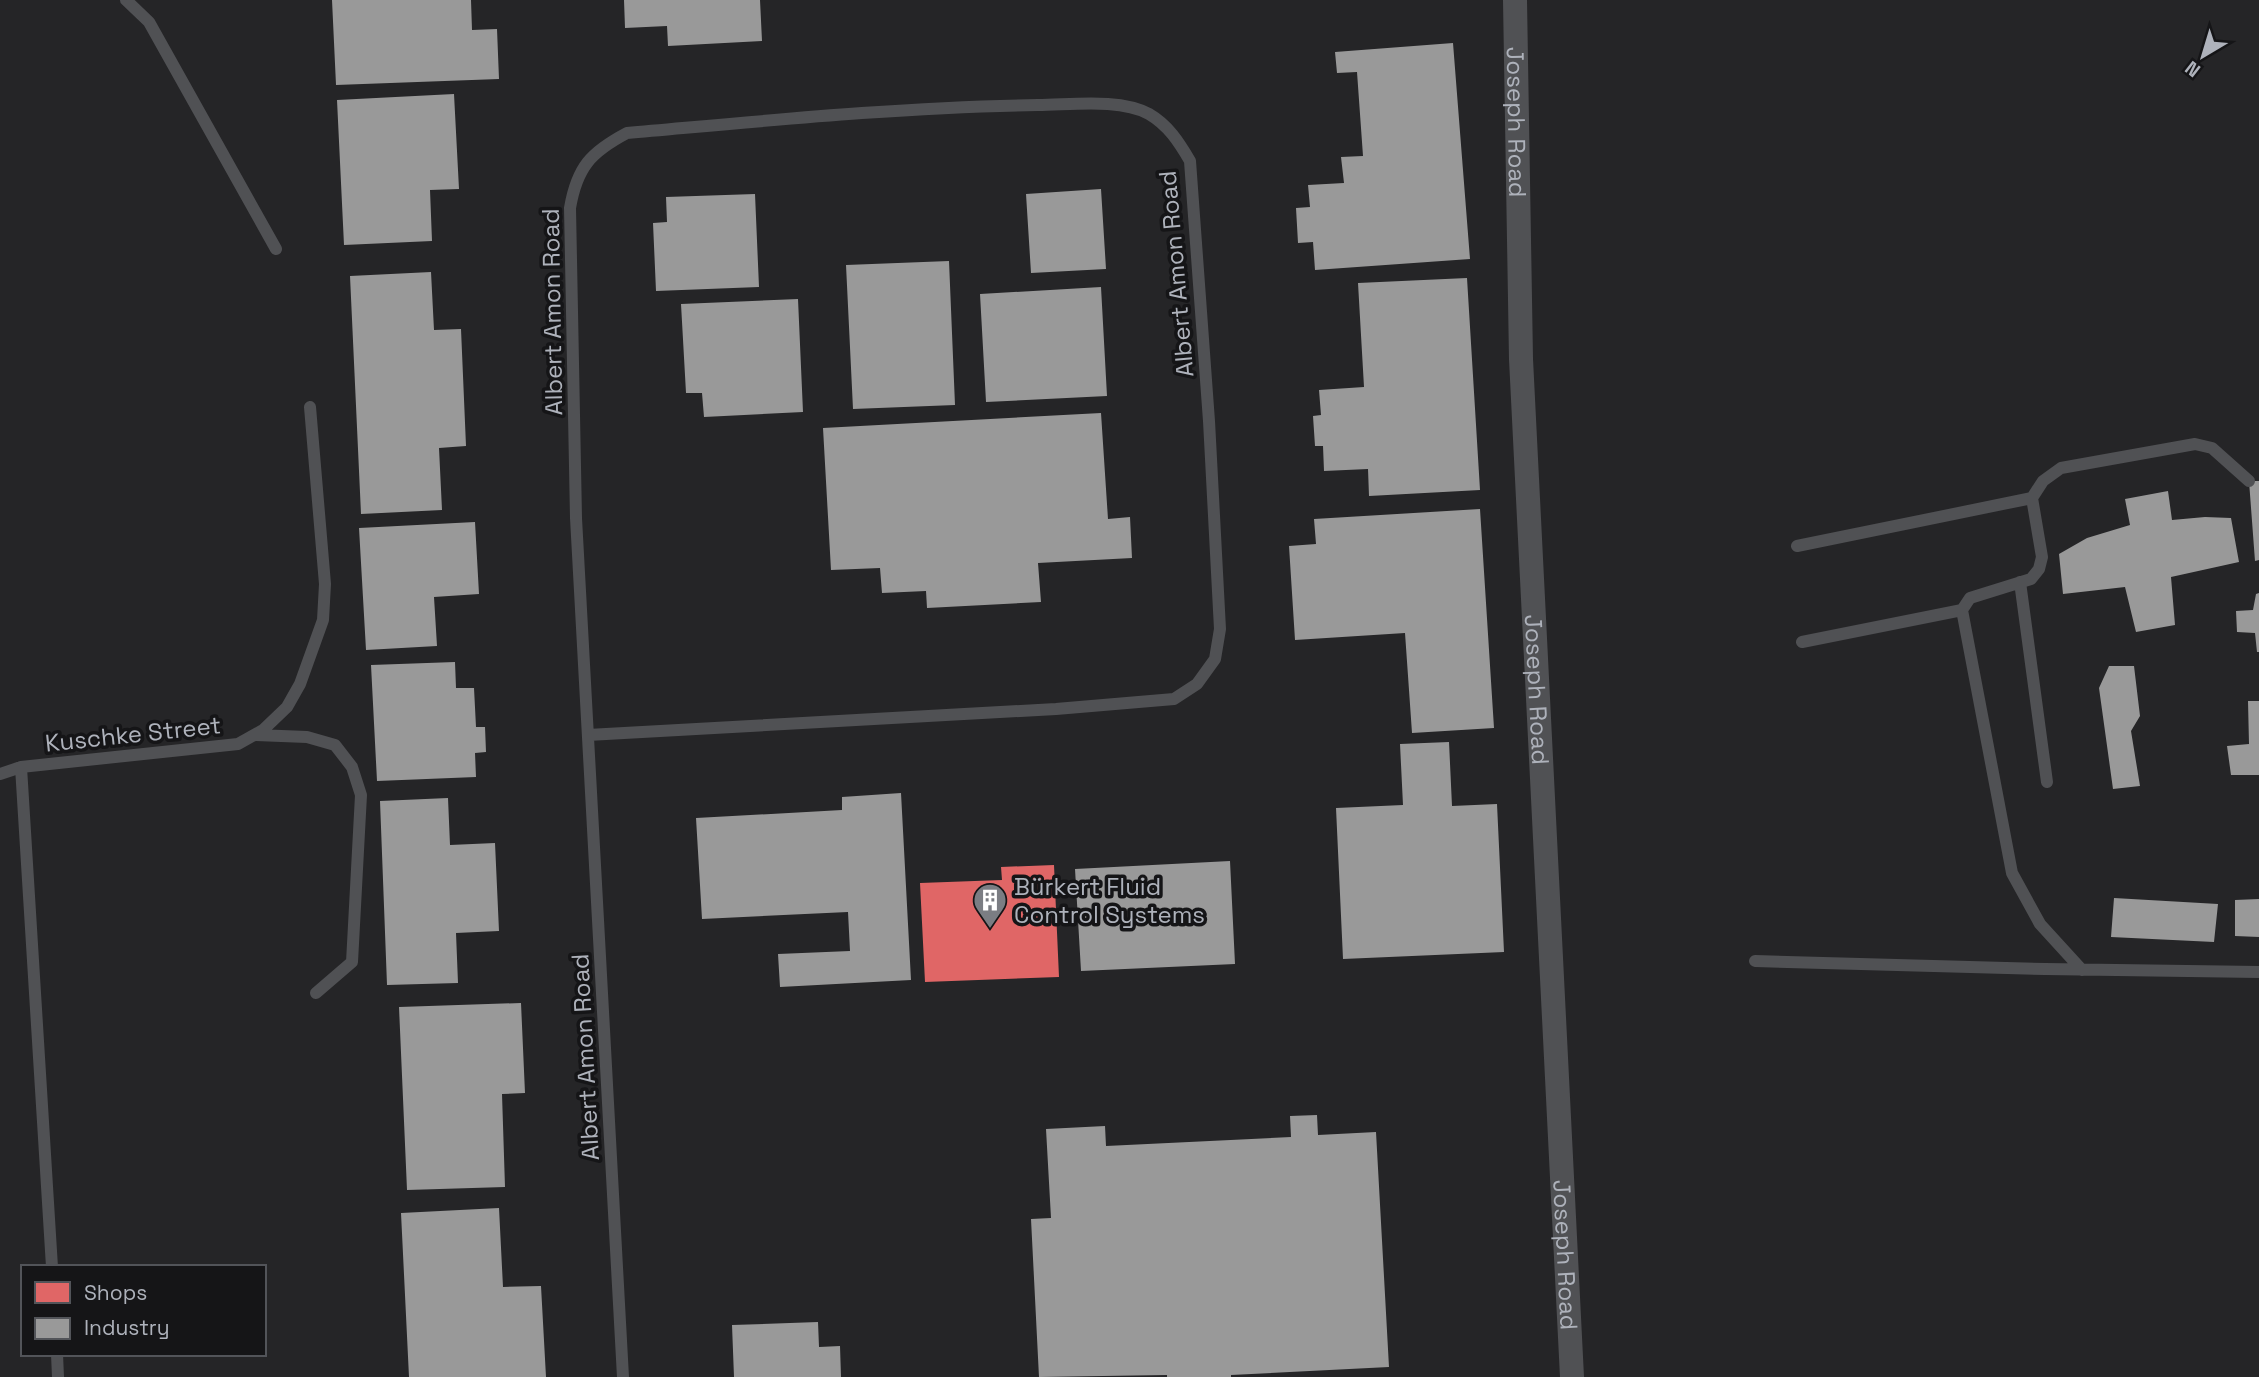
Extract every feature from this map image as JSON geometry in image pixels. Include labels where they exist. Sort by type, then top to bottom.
[{"type":"street","name":"Joseph Road","points":[[1515,0],[1521,359],[1572,1377]]},
{"type":"lane","points":[[126,0],[149,22],[276,248]]},
{"type":"lane","name":"Albert Amon Road","points":[[588,735],[1056,709],[1174,699],[1197,684],[1215,659],[1220,629],[1208,407],[1190,161],[1175,135],[1148,113],[1114,104],[986,106],[813,117],[628,133],[604,145],[587,163],[574,183],[570,208],[576,518],[623,1377]]},
{"type":"lane","name":"Kuschke Street","points":[[0,774],[21,768],[238,744],[255,735],[287,707],[300,684],[323,620],[325,584],[310,407]]},
{"type":"lane","points":[[2082,970],[2040,924],[2012,873],[1962,610],[1970,598],[2031,579],[2039,569],[2042,557],[2032,498],[2043,481],[2061,468],[2195,444],[2213,448],[2249,481]]},
{"type":"lane","points":[[1797,546],[2032,498]]},
{"type":"lane","points":[[2020,582],[2047,782]]},
{"type":"lane","points":[[1802,642],[1962,610]]},
{"type":"lane","points":[[255,735],[307,737],[335,746],[352,766],[361,796],[352,962],[316,993]]},
{"type":"lane","points":[[21,768],[52,1265]]},
{"type":"lane","points":[[1755,961],[2259,972]]},
{"type":"lane","points":[[57,1356],[58,1377]]},
{"type":"shaded area","points":[[0,0],[2259,0],[2259,1377],[0,1377]]},
{"type":"building: Shops","name":"Bürkert Fluid Control Systems","points":[[1054,865],[1059,977],[925,982],[920,883],[1002,880],[1001,867]]},
{"type":"building: Industry","points":[[332,0],[471,0],[472,30],[497,29],[499,79],[336,85]]},
{"type":"building: Industry","points":[[624,0],[760,0],[762,41],[668,46],[667,26],[625,28]]},
{"type":"building: Industry","points":[[1453,43],[1470,259],[1315,270],[1313,242],[1298,243],[1296,208],[1310,207],[1308,185],[1344,183],[1341,157],[1363,156],[1357,72],[1337,73],[1335,52]]},
{"type":"building: Industry","points":[[454,94],[459,189],[430,190],[432,241],[344,245],[337,100]]},
{"type":"building: Industry","points":[[1101,189],[1106,269],[1031,273],[1026,194]]},
{"type":"building: Industry","points":[[755,194],[759,287],[656,291],[653,223],[667,222],[666,197]]},
{"type":"building: Industry","points":[[949,261],[955,405],[853,409],[846,265]]},
{"type":"building: Industry","points":[[431,272],[434,330],[461,329],[466,446],[439,448],[442,510],[361,514],[350,276]]},
{"type":"building: Industry","points":[[1467,278],[1480,490],[1369,496],[1368,469],[1324,471],[1323,446],[1315,446],[1313,416],[1321,415],[1319,390],[1364,387],[1358,283]]},
{"type":"building: Industry","points":[[1101,287],[1107,396],[986,402],[980,294]]},
{"type":"building: Industry","points":[[798,299],[803,412],[704,417],[702,393],[686,393],[681,304]]},
{"type":"building: Industry","points":[[1101,413],[1108,519],[1130,517],[1132,558],[1038,563],[1041,602],[927,608],[926,591],[882,593],[880,568],[831,570],[823,428]]},
{"type":"building: Industry","points":[[2249,481],[2259,481],[2259,560],[2255,561]]},
{"type":"building: Industry","points":[[2168,491],[2172,520],[2231,518],[2239,562],[2171,577],[2175,625],[2136,632],[2125,587],[2063,594],[2059,554],[2087,538],[2130,525],[2125,499]]},
{"type":"building: Industry","points":[[1480,509],[1494,728],[1412,733],[1405,633],[1295,640],[1289,546],[1316,544],[1314,519]]},
{"type":"building: Industry","points":[[475,522],[479,594],[434,597],[437,646],[366,650],[359,528]]},
{"type":"building: Industry","points":[[2259,593],[2257,652],[2255,633],[2237,632],[2236,611],[2253,610],[2256,594]]},
{"type":"building: Industry","points":[[455,662],[456,688],[474,688],[476,727],[485,727],[486,752],[475,753],[476,777],[377,781],[371,665]]},
{"type":"building: Industry","points":[[2109,666],[2134,666],[2140,716],[2131,731],[2140,786],[2113,789],[2099,688]]},
{"type":"building: Industry","points":[[2248,701],[2259,701],[2259,775],[2231,775],[2227,746],[2249,744]]},
{"type":"building: Industry","points":[[1449,742],[1452,806],[1497,804],[1504,952],[1343,959],[1336,808],[1403,805],[1400,744]]},
{"type":"building: Industry","points":[[901,793],[911,980],[780,987],[778,954],[850,951],[848,912],[702,919],[696,818],[842,810],[842,797]]},
{"type":"building: Industry","points":[[448,798],[450,845],[495,843],[499,931],[456,933],[458,983],[387,985],[380,801]]},
{"type":"building: Industry","points":[[1230,861],[1235,964],[1081,971],[1075,869]]},
{"type":"building: Industry","points":[[2114,898],[2218,904],[2214,942],[2111,937]]},
{"type":"building: Industry","points":[[2259,899],[2259,937],[2235,936],[2235,900]]},
{"type":"building: Industry","points":[[521,1003],[525,1093],[502,1094],[505,1187],[407,1190],[399,1007]]},
{"type":"building: Industry","points":[[1317,1115],[1318,1135],[1376,1132],[1389,1367],[1231,1377],[1039,1377],[1031,1219],[1051,1218],[1046,1129],[1105,1126],[1106,1146],[1291,1137],[1290,1116]]},
{"type":"building: Industry","points":[[499,1208],[503,1287],[541,1286],[546,1377],[409,1377],[401,1213]]},
{"type":"building: Industry","points":[[818,1322],[819,1347],[840,1346],[841,1377],[734,1377],[732,1325]]},
{"type":"place","name":"Bürkert Fluid Control Systems","points":[[990,930]]}]
